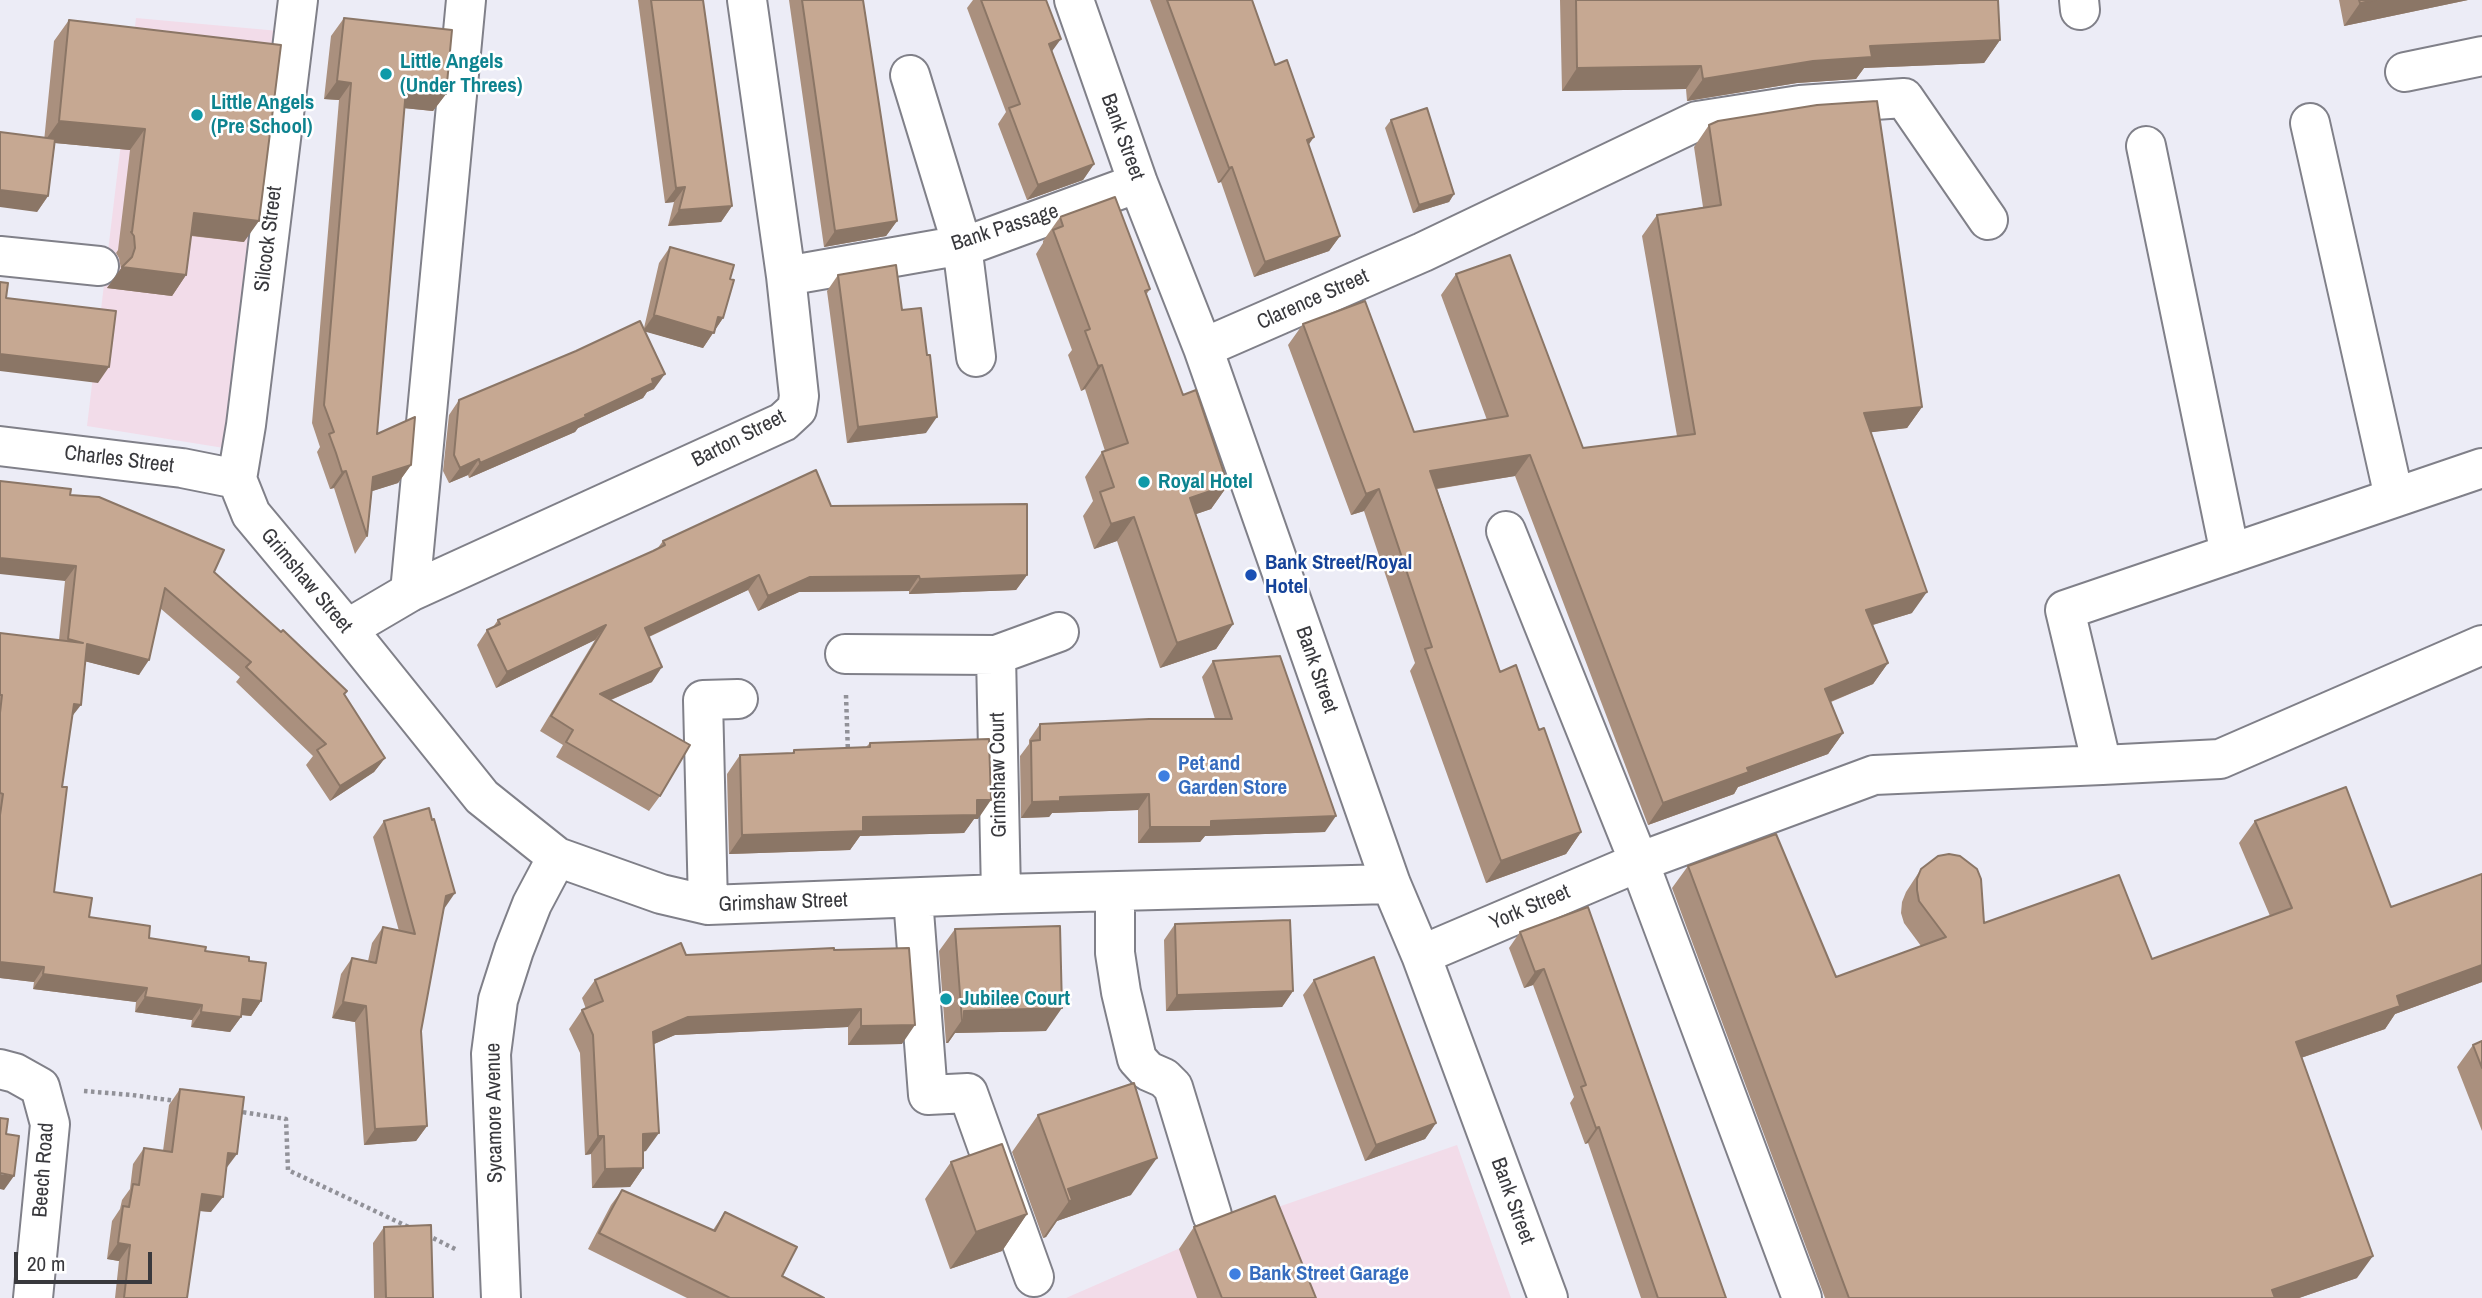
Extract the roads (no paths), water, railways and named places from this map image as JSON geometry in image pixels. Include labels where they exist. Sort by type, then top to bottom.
[{"type":"street","name":"Silcock Street","points":[[237,478],[248,411],[298,0]]},
{"type":"street","points":[[410,592],[466,0]]},
{"type":"street","name":"Barton Street","points":[[347,629],[410,592],[783,422],[797,410],[799,396],[786,276],[747,0]]},
{"type":"street","name":"Bank Street","points":[[1074,0],[1139,183],[1203,348],[1391,884],[1421,955],[1548,1298]]},
{"type":"street","points":[[2405,72],[2482,56]]},
{"type":"street","points":[[910,75],[962,245],[976,357]]},
{"type":"street","name":"Clarence Street","points":[[1203,348],[1423,252],[1698,121],[1800,105],[1904,98],[1988,220]]},
{"type":"street","points":[[2310,123],[2395,497]]},
{"type":"street","points":[[2146,146],[2230,554]]},
{"type":"street","name":"Bank Passage","points":[[786,276],[974,243],[1139,183]]},
{"type":"street","points":[[0,256],[99,266]]},
{"type":"street","name":"Charles Street","points":[[0,446],[182,468],[237,478]]},
{"type":"street","points":[[2102,765],[2065,610],[2482,468]]},
{"type":"street","name":"Grimshaw Street","points":[[237,478],[251,514],[482,797],[557,856],[661,894],[708,905],[1391,884]]},
{"type":"street","points":[[1506,531],[1639,862],[1802,1298]]},
{"type":"street","points":[[845,654],[996,655],[1059,632]]},
{"type":"street","name":"York Street","points":[[1421,955],[1639,862],[1874,775],[2220,759],[2482,645]]},
{"type":"street","name":"Grimshaw Court","points":[[996,655],[1001,894]]},
{"type":"street","points":[[708,905],[703,700],[738,699]]},
{"type":"street","name":"Sycamore Avenue","points":[[500,1284],[491,1054],[498,1000],[532,904],[557,856]]},
{"type":"street","points":[[1115,892],[1115,953],[1137,1059],[1148,1071],[1164,1078],[1172,1087],[1212,1215]]},
{"type":"street","points":[[913,898],[928,1095],[968,1093],[1034,1277]]},
{"type":"street","name":"Beech Road","points":[[0,1069],[15,1073],[40,1087],[50,1124],[33,1298]]},
{"type":"place","name":"Little Angels (Under Threes)","points":[[386,74]]},
{"type":"place","name":"Little Angels (Pre School)","points":[[197,115]]},
{"type":"place","name":"Royal Hotel","points":[[1144,482]]},
{"type":"place","name":"Bank Street/Royal Hotel","points":[[1251,575]]},
{"type":"place","name":"Pet and Garden Store","points":[[1164,776]]},
{"type":"place","name":"Jubilee Court","points":[[946,999]]},
{"type":"place","name":"Bank Street Garage","points":[[1235,1274]]}]
